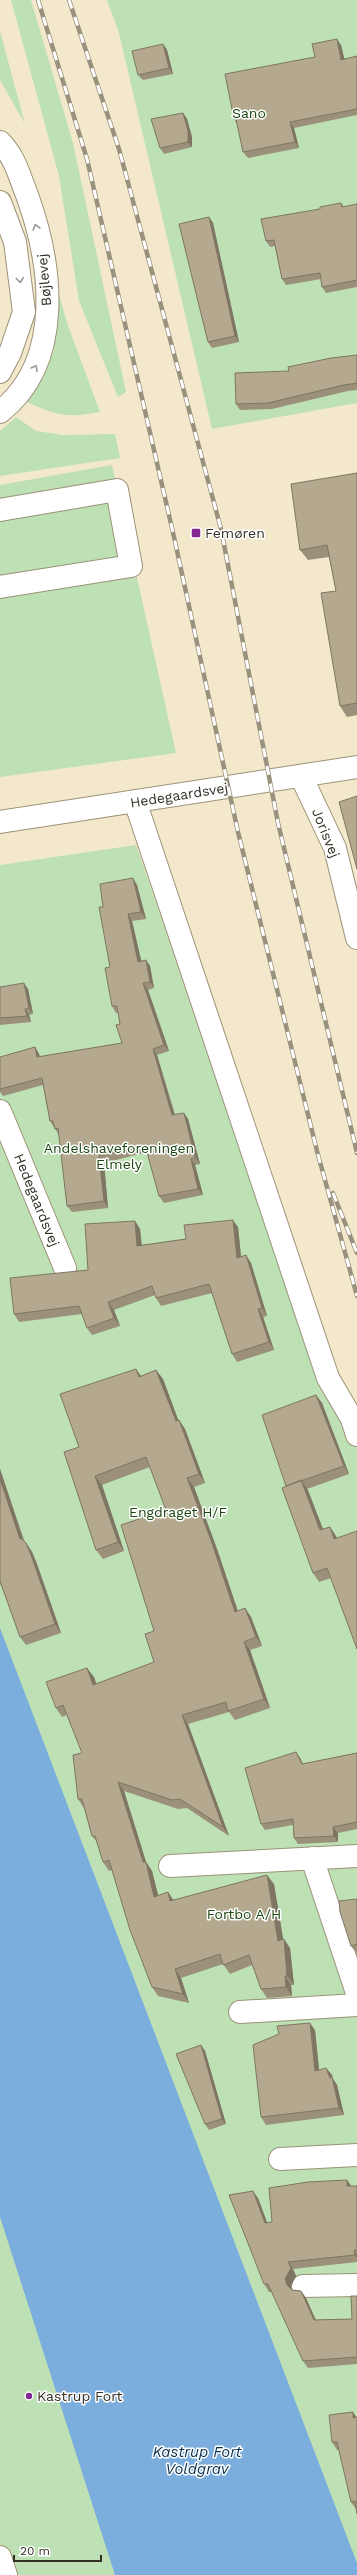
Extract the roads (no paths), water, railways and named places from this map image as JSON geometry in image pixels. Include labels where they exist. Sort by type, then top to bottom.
[{"type":"street","name":"Bøjlevej","points":[[0,142],[11,152],[30,206],[44,258],[48,319],[38,363],[14,401],[0,412]]},
{"type":"street","name":"Bøjlevej","points":[[0,202],[15,242],[24,312],[10,353],[0,372]]},
{"type":"street","points":[[0,510],[117,490],[131,566],[0,587]]},
{"type":"street","name":"Hedegaardsvej","points":[[0,822],[357,767]]},
{"type":"street","name":"Jorisvej","points":[[301,776],[335,848],[357,938]]},
{"type":"street","points":[[135,801],[328,1378],[352,1419],[357,1435]]},
{"type":"street","name":"Hedegaardsvej","points":[[0,1111],[65,1268]]},
{"type":"street","points":[[170,1866],[357,1856]]},
{"type":"street","points":[[312,1858],[357,1993]]},
{"type":"street","points":[[240,2012],[357,2005]]},
{"type":"street","points":[[280,2159],[357,2155]]},
{"type":"street","points":[[303,2286],[357,2285]]},
{"type":"street","points":[[0,2557],[6,2575]]},
{"type":"water","name":"Kastrup Fort Voldgrav","points":[[0,1628],[357,2563],[357,2575],[115,2575],[0,2217]]},
{"type":"railway","points":[[38,0],[87,159],[174,537],[238,832],[317,1151],[357,1296]]},
{"type":"railway","points":[[69,0],[119,149],[221,529],[278,823],[357,1153]]},
{"type":"railway","points":[[333,1193],[357,1253]]},
{"type":"place","name":"Femøren","points":[[196,533]]},
{"type":"place","name":"Kastrup Fort","points":[[29,2396]]},
{"type":"park label","name":"Sano","points":[[249,113]]},
{"type":"park label","name":"Andelshaveforeningen Elmely","points":[[119,1156]]},
{"type":"park label","name":"Engdraget H/F","points":[[178,1512]]},
{"type":"park label","name":"Fortbo A/H","points":[[244,1914]]}]
